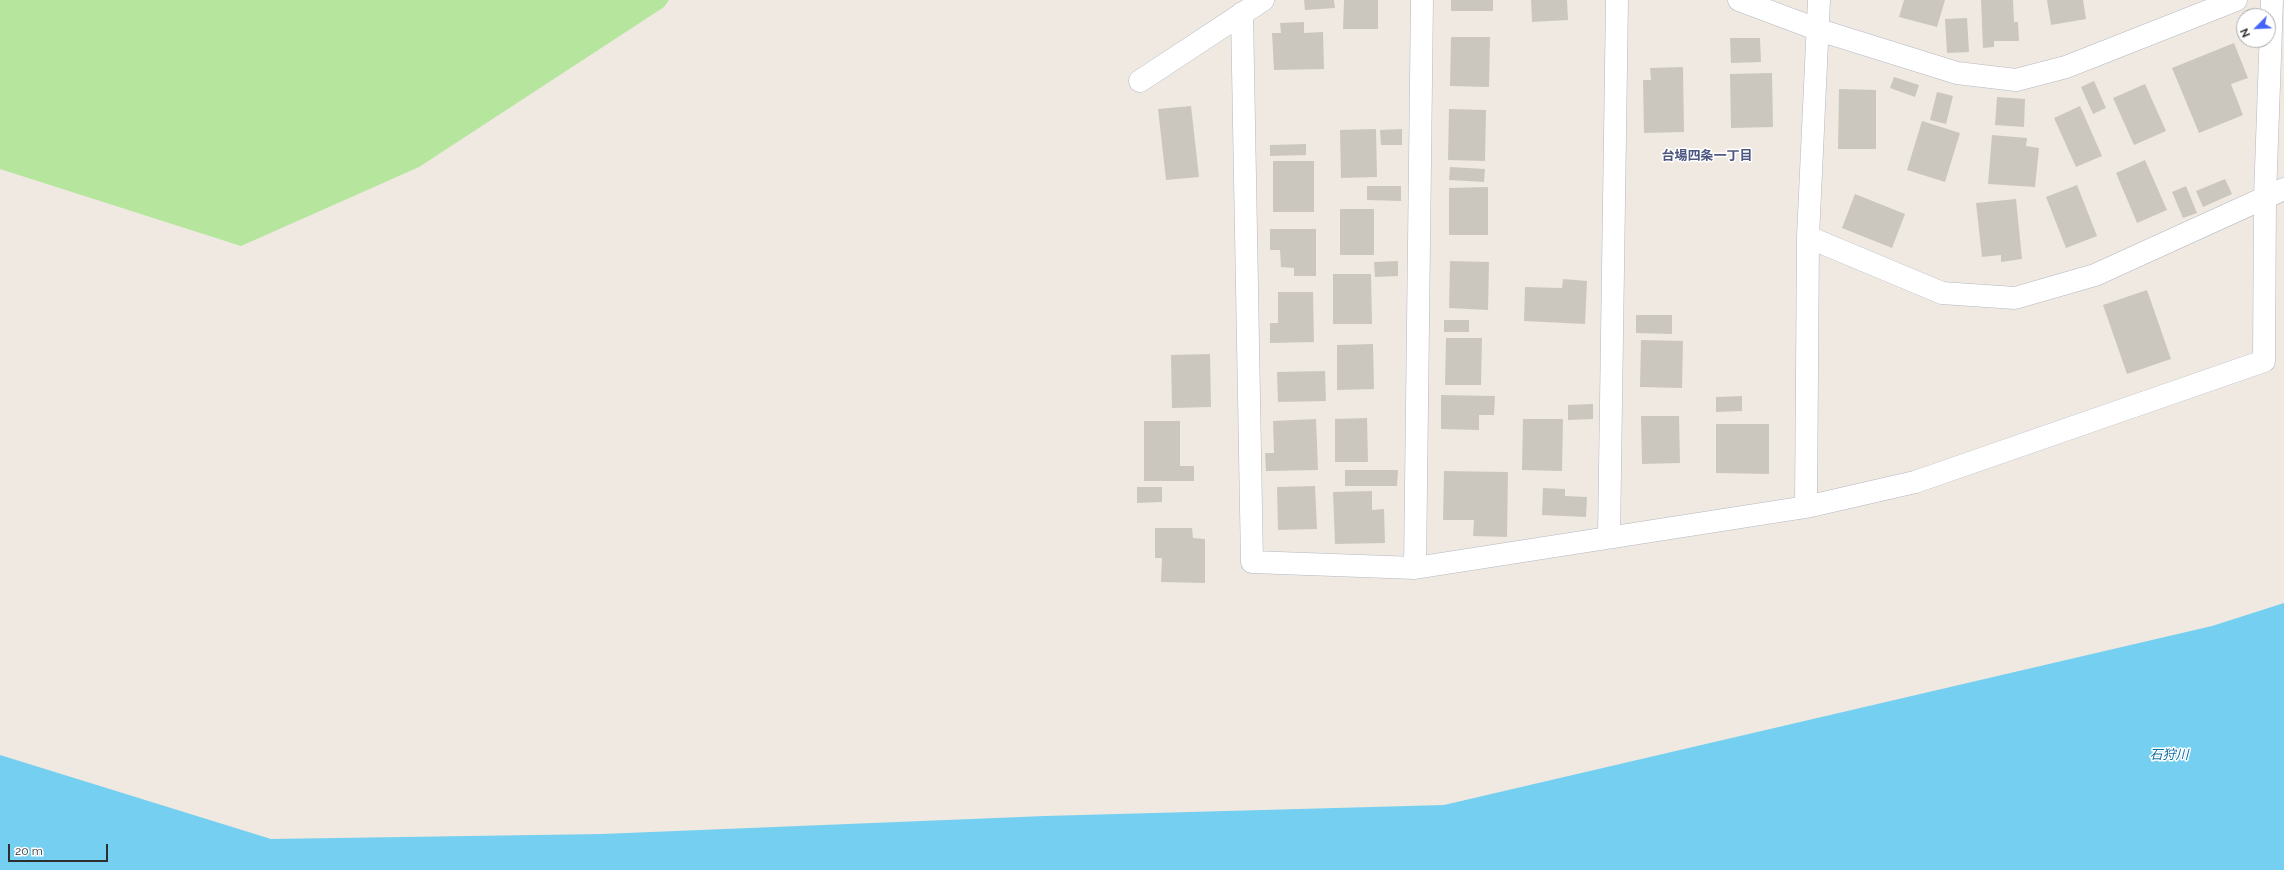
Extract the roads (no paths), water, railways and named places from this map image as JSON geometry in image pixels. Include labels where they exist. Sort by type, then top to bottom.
[{"type":"street","points":[[1140,81],[1263,0]]},
{"type":"street","points":[[1415,568],[1422,0]]},
{"type":"street","points":[[1610,537],[1617,0]]},
{"type":"street","points":[[1739,0],[1819,30],[1957,73],[2016,80],[2066,67],[2236,0]]},
{"type":"street","points":[[1806,507],[1808,237],[1819,30],[1819,0]]},
{"type":"street","points":[[1242,13],[1252,562],[1415,568],[1806,507],[1915,482],[2264,362],[2274,193],[2272,0]]},
{"type":"street","points":[[1808,237],[1942,293],[2015,298],[2095,275],[2274,193]]},
{"type":"water","name":"石狩川","points":[[2284,603],[2284,870],[0,870],[0,755],[271,839],[602,834],[1045,816],[1444,805],[2212,626]]},
{"type":"district","name":"台場四条一丁目","points":[[1707,156]]}]
